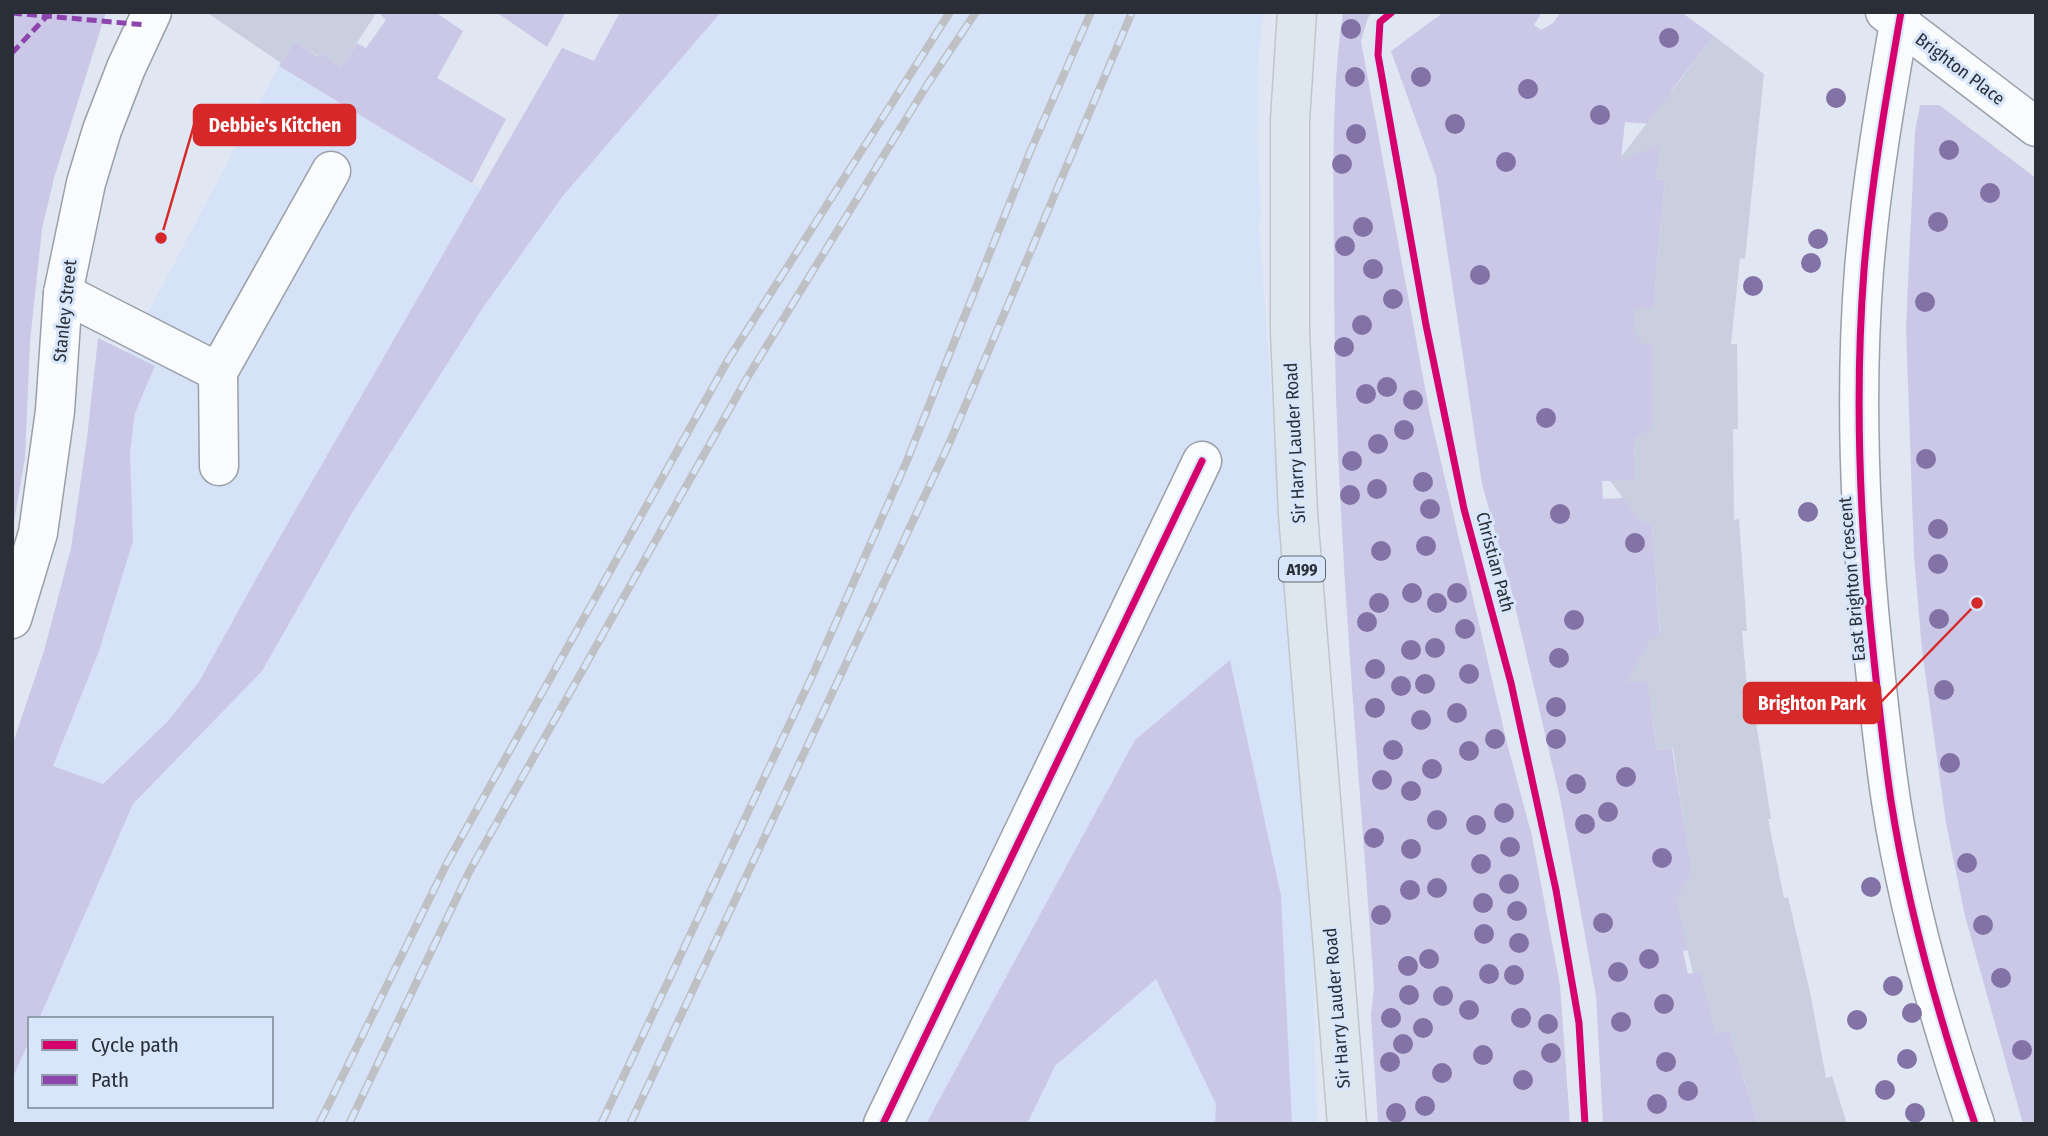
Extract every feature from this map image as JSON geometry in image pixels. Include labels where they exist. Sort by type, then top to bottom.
[{"type":"main road","name":"Sir Harry Lauder Road","points":[[1297,12],[1290,120],[1289,224],[1298,514],[1347,1124]]},
{"type":"street","name":"Stanley Street","points":[[12,619],[38,533],[55,411],[63,293],[86,183],[125,68],[152,12]]},
{"type":"street","name":"Brighton Place","points":[[1895,16],[2036,127]]},
{"type":"street","name":"East Brighton Crescent","points":[[1895,16],[1864,282],[1859,414],[1860,495],[1868,609],[1883,743],[1905,873],[1938,1007],[1975,1124]]},
{"type":"street","points":[[219,466],[218,372],[331,171]]},
{"type":"street","points":[[63,293],[218,372]]},
{"type":"street","points":[[883,1124],[1202,461]]},
{"type":"shaded area","points":[[12,12],[106,12],[54,178],[42,229],[30,342],[25,458],[12,533]]},
{"type":"shaded area","points":[[378,12],[435,12],[463,31],[437,78],[506,119],[472,183],[279,66],[295,41],[318,57],[321,53],[341,67],[357,43],[366,48],[386,20]]},
{"type":"shaded area","points":[[496,12],[566,12],[547,47]]},
{"type":"shaded area","points":[[620,12],[1263,12],[1258,65],[1259,225],[1313,968],[1317,1124],[12,1124],[12,1079],[28,1043],[28,1108],[273,1108],[273,1017],[40,1017],[133,804],[196,685],[169,720],[103,784],[53,766],[99,651],[133,541],[130,452],[135,413],[155,367],[127,352],[279,66],[481,189],[562,48],[594,61]]},
{"type":"shaded area","points":[[620,12],[721,12],[562,197],[484,306],[352,513],[262,671],[133,804],[40,1017],[28,1017],[28,1043],[12,1079],[12,746],[44,651],[71,548],[98,338],[155,366],[135,413],[130,452],[133,541],[99,651],[53,766],[103,784],[169,720],[200,680],[562,48],[594,61]]},
{"type":"shaded area","points":[[1343,12],[1372,12],[1361,41],[1430,415],[1507,743],[1532,836],[1560,985],[1570,1124],[1378,1124],[1371,1015],[1374,987],[1348,635],[1335,371],[1334,147],[1336,79]]},
{"type":"shaded area","points":[[1444,12],[1542,12],[1534,25],[1541,30],[1553,23],[1561,12],[1681,12],[1714,36],[1671,91],[1678,126],[1625,122],[1621,159],[1665,142],[1659,157],[1656,179],[1665,180],[1655,286],[1733,308],[1643,309],[1633,331],[1644,342],[1652,343],[1652,432],[1644,433],[1634,443],[1634,455],[1639,462],[1636,515],[1641,521],[1652,525],[1660,637],[1648,644],[1646,658],[1662,666],[1745,660],[1745,672],[1653,725],[1657,750],[1672,748],[1690,861],[1771,849],[1778,866],[1698,884],[1680,893],[1676,902],[1711,945],[1683,951],[1688,974],[1716,968],[1715,1034],[1730,1030],[1735,1052],[1819,1049],[1742,1074],[1758,1121],[1750,1124],[1603,1124],[1596,996],[1560,798],[1511,589],[1482,484],[1436,176],[1391,51]],"holes":[[[1602,481],[1622,481],[1622,498],[1603,499]]]},
{"type":"shaded area","points":[[1920,105],[1939,105],[2036,178],[2036,1124],[2023,1124],[1965,916],[1946,823],[1922,650],[1914,556],[1906,327],[1915,131]]},
{"type":"shaded area","points":[[1230,660],[1281,896],[1292,1124],[1215,1124],[1216,1104],[1156,979],[1055,1066],[1027,1124],[926,1124],[1135,740]]},
{"type":"building","points":[[206,12],[377,12],[341,67],[321,53],[319,57],[295,41],[281,63]]},
{"type":"building","points":[[1714,36],[1764,74],[1745,259],[1740,258],[1731,344],[1737,344],[1738,429],[1733,429],[1734,520],[1739,519],[1747,631],[1742,631],[1749,710],[1754,709],[1771,819],[1768,819],[1784,898],[1788,897],[1810,992],[1826,1078],[1832,1076],[1847,1124],[1759,1124],[1730,1030],[1715,1034],[1700,972],[1693,973],[1676,901],[1691,872],[1673,748],[1657,750],[1647,681],[1626,683],[1649,642],[1660,633],[1652,525],[1641,521],[1610,481],[1635,480],[1634,439],[1652,430],[1652,344],[1643,344],[1633,331],[1634,308],[1653,308],[1665,180],[1656,179],[1660,145],[1617,162]]},
{"type":"railway","points":[[319,1124],[447,863],[728,360],[950,12]]},
{"type":"railway","points":[[349,1124],[469,872],[747,378],[927,85],[976,12]]},
{"type":"railway","points":[[601,1124],[814,672],[906,463],[1030,152],[1091,12]]},
{"type":"railway","points":[[630,1124],[949,444],[1132,12]]},
{"type":"marked path","points":[[12,13],[146,25]]},
{"type":"marked path","points":[[12,53],[47,16]]},
{"type":"cycle path","name":"Christian Path","points":[[1392,12],[1380,22],[1378,55],[1426,325],[1464,509],[1511,683],[1556,890],[1579,1023],[1585,1124]]},
{"type":"cycle path","points":[[1901,12],[1875,173],[1864,270],[1859,417],[1865,563],[1891,801],[1906,883],[1949,1045],[1975,1124]]},
{"type":"cycle path","points":[[883,1124],[1202,461]]},
{"type":"place","name":"Debbie's Kitchen","points":[[161,238]]},
{"type":"place","name":"Brighton Park","points":[[1977,603]]}]
